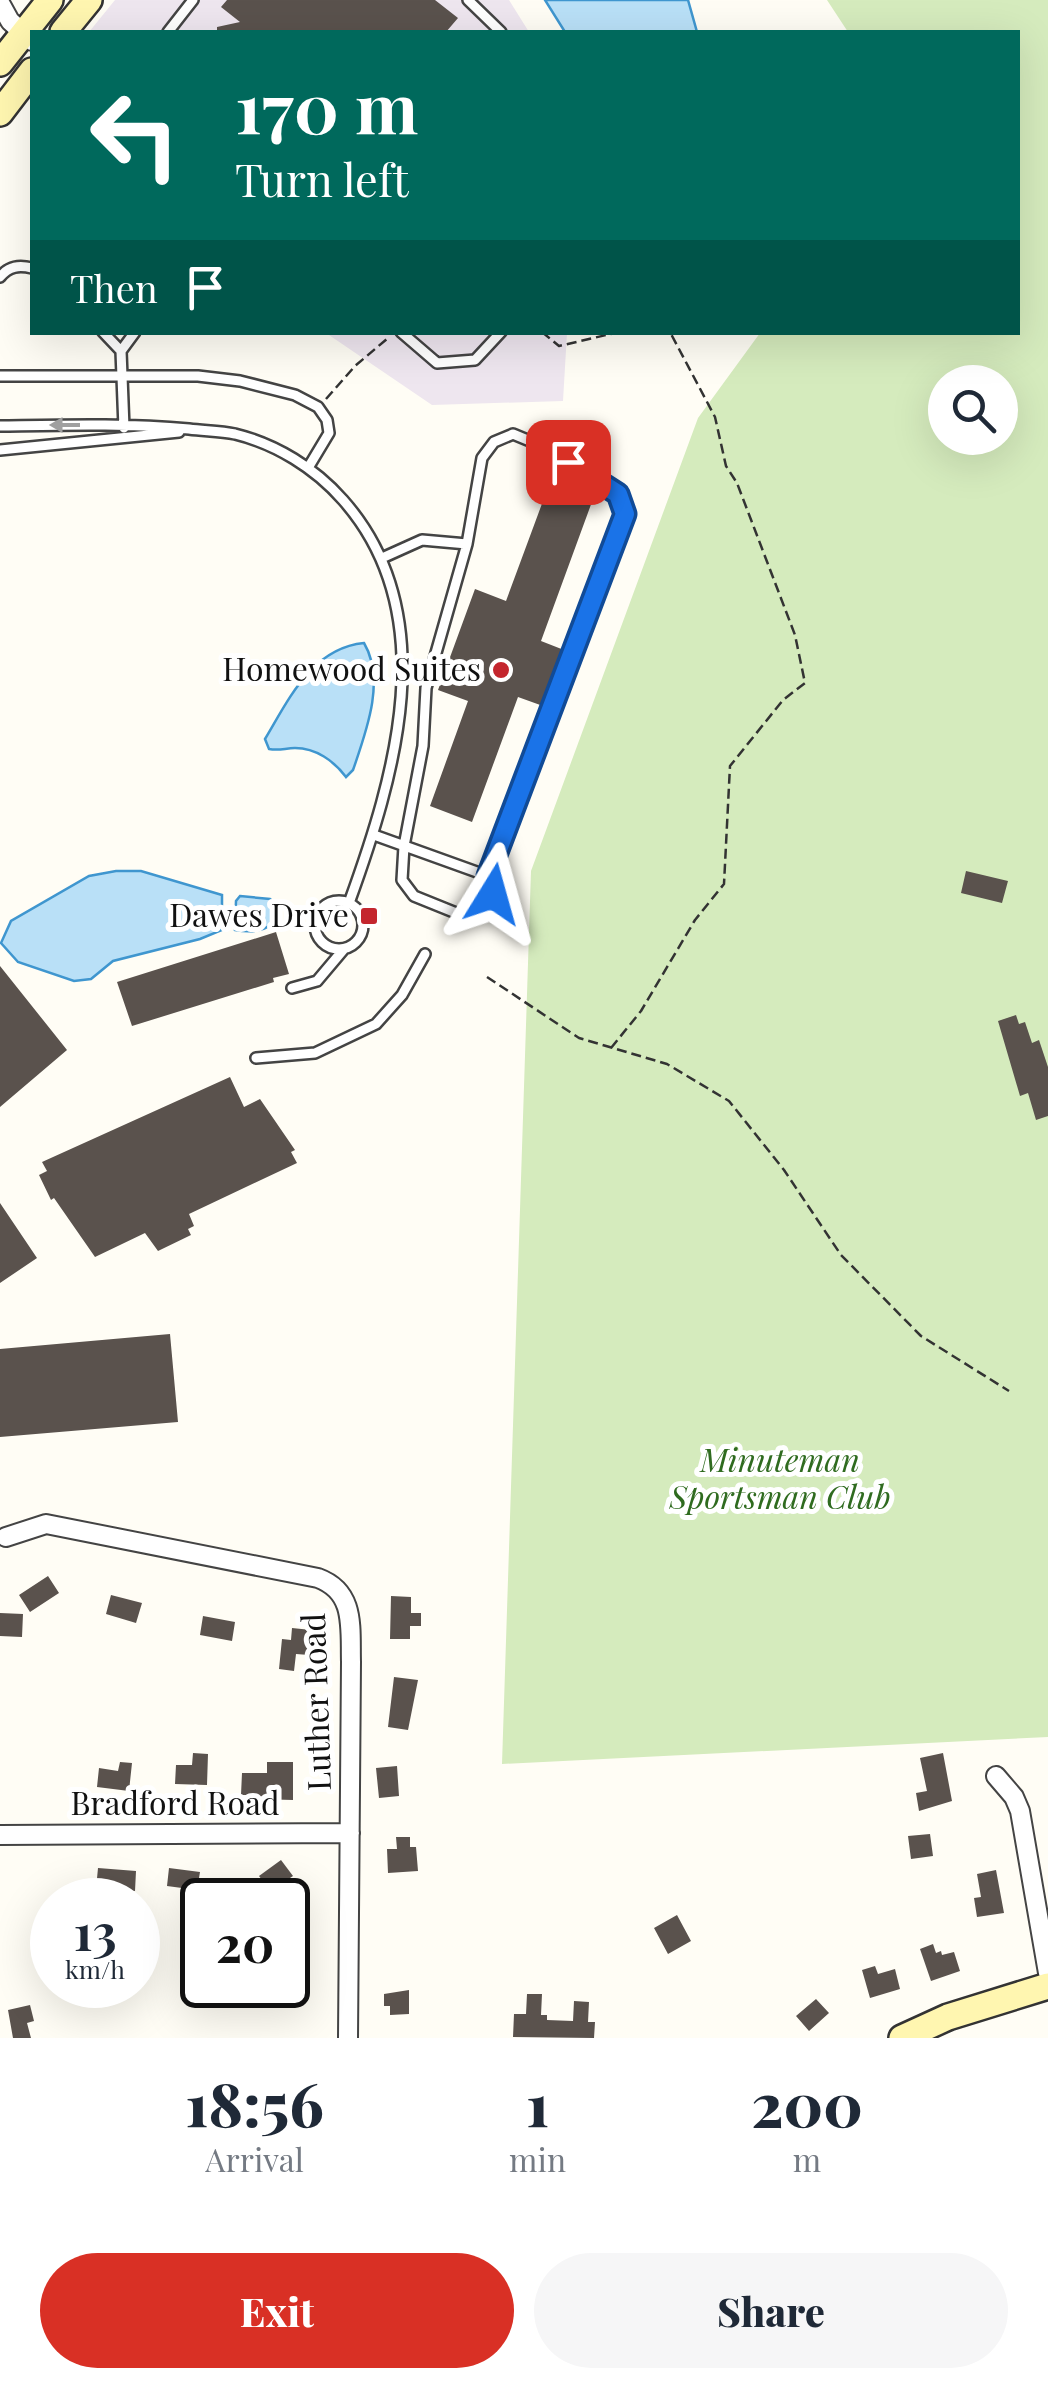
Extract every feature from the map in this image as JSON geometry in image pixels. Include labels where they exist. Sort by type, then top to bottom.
[{"type":"main road","points":[[0,63],[21,30],[50,0]]},
{"type":"main road","points":[[64,30],[88,0]]},
{"type":"main road","points":[[0,112],[30,73]]},
{"type":"main road","points":[[902,2038],[948,2017],[1048,1986]]},
{"type":"street","points":[[0,3],[21,30]]},
{"type":"street","name":"Luther Road","points":[[6,1537],[46,1524],[333,1583],[342,1593],[350,1612],[348,2038]]},
{"type":"street","points":[[996,1776],[1020,1811],[1048,1973]]},
{"type":"street","name":"Bradford Road","points":[[0,1835],[350,1833]]},
{"type":"lane","points":[[170,30],[193,0]]},
{"type":"lane","points":[[468,0],[499,30]]},
{"type":"lane","points":[[0,277],[6,270],[30,268]]},
{"type":"lane","points":[[106,335],[121,351],[125,438]]},
{"type":"lane","points":[[121,351],[133,335]]},
{"type":"lane","points":[[402,335],[437,363],[475,360],[498,335]]},
{"type":"lane","points":[[0,376],[198,376],[240,381],[295,395],[318,407],[327,420],[329,434],[308,468]]},
{"type":"lane","points":[[0,426],[124,425],[232,434],[260,442],[308,468],[325,480],[350,509],[382,558],[396,598],[403,651],[395,750],[374,835],[349,902]]},
{"type":"lane","points":[[0,450],[197,430]]},
{"type":"lane","points":[[513,434],[539,444],[596,478],[618,494],[625,514],[488,876],[493,894],[489,914],[471,919],[414,896],[402,880],[404,846],[423,746],[426,688],[467,544],[482,458],[494,442],[513,434]]},
{"type":"lane","points":[[382,558],[422,540],[467,544]]},
{"type":"lane","points":[[374,835],[488,876]]},
{"type":"lane","points":[[349,902],[363,920],[362,931],[353,945],[337,950],[323,944],[314,923],[326,904],[349,902]]},
{"type":"lane","points":[[292,988],[317,981],[344,949]]},
{"type":"lane","points":[[256,1058],[315,1054],[376,1024],[402,994],[425,954]]},
{"type":"path","points":[[318,407],[355,366],[394,335]]},
{"type":"path","points":[[546,335],[559,346],[607,335]]},
{"type":"path","points":[[611,1048],[642,1011],[695,920],[724,884],[730,766],[783,700],[805,683],[795,635],[737,483],[726,466],[714,417],[672,335]]},
{"type":"path","points":[[488,977],[579,1038],[667,1064],[729,1101],[784,1170],[841,1255],[921,1336],[1009,1392]]},
{"type":"shaded area","points":[[115,0],[509,0],[528,30],[91,30]]},
{"type":"shaded area","points":[[329,335],[567,335],[563,401],[432,405]]},
{"type":"green space","name":"Minuteman Sportsman Club","points":[[827,0],[1048,0],[1048,1737],[502,1764],[531,871],[698,418],[759,335],[1020,335],[1020,30],[847,30]]},
{"type":"water","points":[[545,0],[688,0],[696,30],[564,30]]},
{"type":"water","points":[[364,643],[374,689],[353,770],[346,777],[330,761],[310,750],[269,749],[265,739],[304,678],[330,654]]},
{"type":"water","points":[[141,871],[222,895],[222,930],[113,961],[91,979],[74,981],[18,962],[1,943],[11,921],[89,876]]},
{"type":"water","points":[[240,896],[270,899],[278,906],[279,919],[259,930],[235,930],[236,901]]},
{"type":"building","points":[[227,0],[435,0],[458,18],[448,30],[217,30],[240,22],[221,7]]},
{"type":"building","name":"Homewood Suites","points":[[550,482],[593,499],[541,641],[564,650],[543,706],[518,697],[472,822],[430,806],[468,701],[438,690],[475,589],[506,601]]},
{"type":"building","points":[[966,871],[1008,881],[1002,903],[961,893]]},
{"type":"building","points":[[276,932],[289,974],[132,1026],[117,982]]},
{"type":"building","points":[[0,966],[67,1050],[0,1107]]},
{"type":"building","points":[[1016,1015],[1019,1024],[1025,1022],[1032,1043],[1039,1040],[1048,1067],[1048,1116],[1036,1120],[1028,1093],[1020,1096],[998,1021]]},
{"type":"building","points":[[230,1077],[244,1107],[260,1099],[295,1150],[291,1152],[297,1163],[189,1214],[194,1226],[188,1229],[191,1235],[158,1251],[145,1233],[95,1257],[54,1198],[51,1200],[39,1175],[47,1171],[42,1162]]},
{"type":"building","points":[[0,1203],[37,1258],[0,1283]]},
{"type":"building","points":[[170,1334],[178,1422],[0,1437],[0,1349]]},
{"type":"building","points":[[48,1576],[59,1593],[30,1612],[19,1595]]},
{"type":"building","points":[[111,1595],[142,1603],[136,1623],[106,1614]]},
{"type":"building","points":[[391,1596],[411,1597],[411,1613],[421,1613],[421,1626],[410,1626],[410,1639],[390,1639]]},
{"type":"building","points":[[0,1613],[23,1614],[22,1637],[0,1636]]},
{"type":"building","points":[[203,1616],[235,1622],[232,1641],[200,1635]]},
{"type":"building","points":[[292,1628],[311,1630],[309,1655],[296,1654],[294,1671],[279,1669],[282,1639],[291,1640]]},
{"type":"building","points":[[394,1677],[418,1680],[408,1730],[388,1727]]},
{"type":"building","points":[[193,1753],[208,1754],[207,1785],[175,1784],[176,1765],[192,1765]]},
{"type":"building","points":[[943,1753],[952,1801],[919,1811],[916,1793],[927,1791],[920,1758]]},
{"type":"building","points":[[120,1762],[132,1763],[129,1791],[97,1787],[99,1768],[118,1771]]},
{"type":"building","points":[[267,1762],[293,1762],[293,1800],[241,1795],[242,1773],[267,1773]]},
{"type":"building","points":[[397,1766],[399,1796],[379,1798],[376,1768]]},
{"type":"building","points":[[930,1834],[933,1856],[911,1859],[908,1836]]},
{"type":"building","points":[[396,1837],[410,1837],[410,1847],[416,1847],[418,1871],[388,1873],[387,1849],[397,1849]]},
{"type":"building","points":[[281,1860],[293,1876],[260,1878]]},
{"type":"building","points":[[98,1868],[136,1871],[136,1878],[97,1878]]},
{"type":"building","points":[[169,1868],[200,1872],[199,1878],[180,1878],[180,1888],[167,1886]]},
{"type":"building","points":[[996,1870],[1004,1913],[977,1917],[974,1898],[981,1897],[977,1874]]},
{"type":"building","points":[[677,1915],[691,1941],[668,1954],[654,1928]]},
{"type":"building","points":[[933,1944],[936,1953],[954,1952],[960,1971],[931,1981],[920,1949]]},
{"type":"building","points":[[875,1966],[878,1974],[895,1969],[900,1989],[870,1998],[862,1970]]},
{"type":"building","points":[[409,1990],[409,2014],[390,2015],[390,2006],[384,2006],[384,1994]]},
{"type":"building","points":[[527,1994],[542,1994],[541,2015],[547,2015],[547,2020],[573,2021],[574,2001],[589,2002],[588,2022],[595,2022],[594,2038],[513,2037],[514,2014],[526,2014]]},
{"type":"building","points":[[816,1999],[829,2013],[809,2031],[796,2016]]},
{"type":"building","points":[[30,2005],[34,2021],[27,2023],[31,2038],[13,2038],[8,2010]]},
{"type":"place","name":"Homewood Suites","points":[[501,670]]},
{"type":"place","name":"Dawes Drive","points":[[369,916]]},
{"type":"route","points":[[493,894],[488,876],[625,514],[618,494],[568,462]]}]
